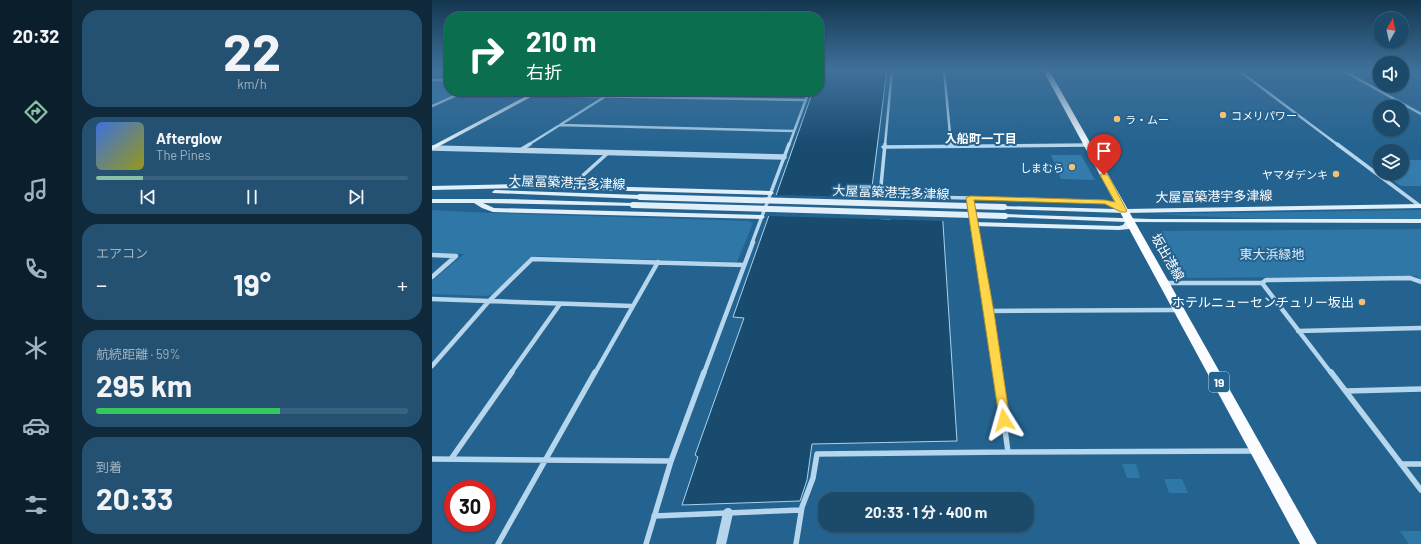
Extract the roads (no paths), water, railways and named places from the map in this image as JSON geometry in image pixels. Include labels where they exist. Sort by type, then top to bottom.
[{"type":"main road","name":"坂出港線","points":[[1060,95],[1126,215],[1166,283],[1309,544]]},
{"type":"main road","points":[[432,148],[530,96]]},
{"type":"main road","points":[[432,188],[570,187],[771,193]]},
{"type":"main road","name":"大屋冨築港宇多津線","points":[[432,188],[640,197],[1004,207],[1126,215],[1421,221]]},
{"type":"main road","points":[[970,198],[1105,202],[1111,203],[1126,215],[1126,227],[1119,228],[974,224]]},
{"type":"main road","name":"大屋冨築港宇多津線","points":[[432,201],[633,205],[1005,216],[1126,215],[1420,206]]},
{"type":"main road","points":[[474,201],[493,210],[762,217]]},
{"type":"street","points":[[889,95],[880,196],[970,198],[989,312],[1008,452]]},
{"type":"street","points":[[947,95],[952,146]]},
{"type":"street","points":[[1272,95],[1420,206]]},
{"type":"street","points":[[1388,95],[1421,114]]},
{"type":"street","points":[[432,106],[454,96]]},
{"type":"street","points":[[520,151],[606,96],[806,100]]},
{"type":"street","points":[[646,544],[671,462],[807,96]]},
{"type":"street","points":[[560,125],[794,131]]},
{"type":"street","points":[[884,147],[1087,145]]},
{"type":"street","points":[[432,148],[784,157]]},
{"type":"street","points":[[570,187],[610,152]]},
{"type":"street","points":[[432,256],[456,256],[432,277]]},
{"type":"street","points":[[432,366],[489,301],[532,260],[744,265]]},
{"type":"street","points":[[498,544],[658,262]]},
{"type":"street","points":[[1166,283],[1262,283],[1266,280],[1410,278],[1421,282]]},
{"type":"street","points":[[1262,283],[1421,490]]},
{"type":"street","points":[[432,299],[632,306]]},
{"type":"street","points":[[452,459],[560,304]]},
{"type":"street","points":[[989,312],[1180,310]]},
{"type":"street","points":[[1298,331],[1421,328]]},
{"type":"street","points":[[1346,391],[1421,390]]},
{"type":"street","points":[[796,544],[801,510],[813,478],[817,454],[1257,451]]},
{"type":"street","points":[[432,459],[671,462]]},
{"type":"street","points":[[1402,464],[1421,464]]},
{"type":"street","points":[[654,516],[801,510]]},
{"type":"street","points":[[721,544],[728,513]]},
{"type":"place","name":"コメリパワー","points":[[1223,115]]},
{"type":"place","name":"ラ・ムー","points":[[1117,119]]},
{"type":"place","name":"しまむら","points":[[1072,167]]},
{"type":"place","name":"ヤマダデンキ","points":[[1336,174]]},
{"type":"place","name":"ホテルニューセンチュリー坂出","points":[[1362,302]]},
{"type":"district","name":"入船町一丁目","points":[[981,138]]},
{"type":"park label","name":"東大浜緑地","points":[[1272,254]]}]
